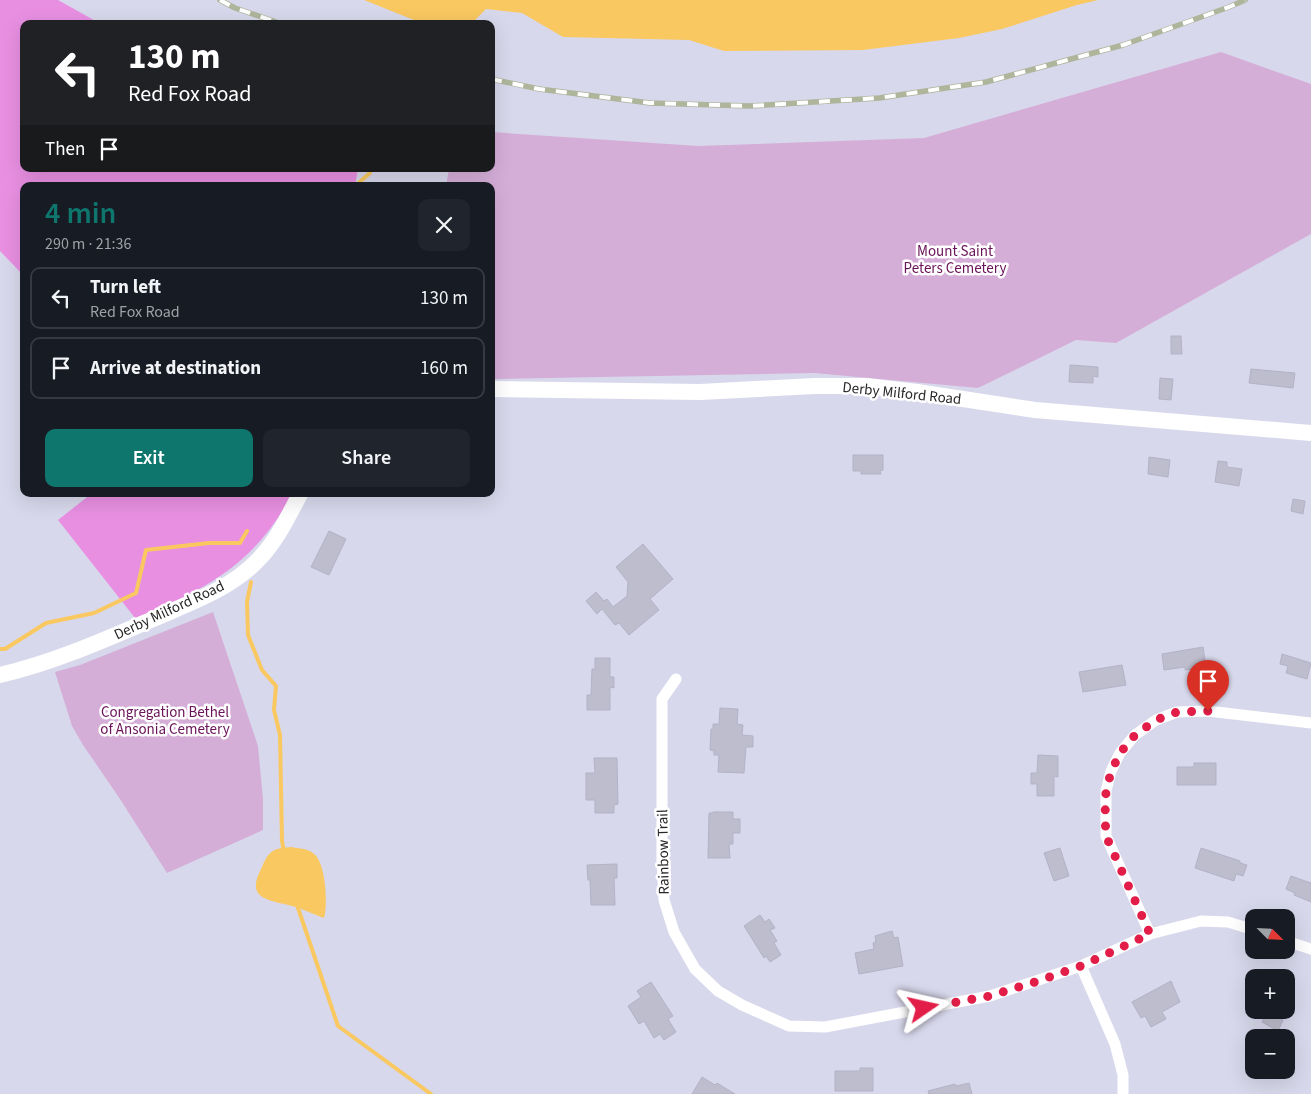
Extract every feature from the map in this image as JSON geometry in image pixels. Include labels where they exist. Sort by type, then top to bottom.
[{"type":"main road","name":"Derby Milford Road","points":[[495,389],[700,392],[814,386],[866,386],[1035,410],[1311,433]]},
{"type":"main road","name":"Derby Milford Road","points":[[0,675],[38,665],[92,644],[206,595],[227,584],[242,574],[266,551],[284,525],[298,497]]},
{"type":"street","name":"Rainbow Trail","points":[[676,679],[662,699],[662,862],[664,900],[674,932],[695,969],[718,991],[742,1005],[789,1026],[825,1027],[990,996],[1081,966],[1150,934],[1201,921],[1228,922],[1245,927]]},
{"type":"street","points":[[1150,934],[1106,836],[1106,791],[1111,772],[1120,753],[1135,735],[1156,720],[1177,712],[1208,711],[1311,723]]},
{"type":"street","points":[[1295,944],[1311,949]]},
{"type":"street","points":[[1081,966],[1114,1044],[1123,1075],[1123,1094]]},
{"type":"shaded area","points":[[0,0],[58,0],[94,20],[20,20],[20,172],[357,172],[356,182],[20,182],[20,272],[0,251]]},
{"type":"shaded area","points":[[364,0],[1098,0],[1002,29],[959,38],[863,50],[724,51],[689,40],[563,37],[522,13],[486,9],[475,20],[414,20]]},
{"type":"shaded area","points":[[87,497],[290,497],[278,518],[262,539],[226,572],[184,597],[135,618],[58,520]]},
{"type":"shaded area","points":[[292,847],[309,851],[318,859],[325,884],[326,904],[324,918],[299,908],[266,899],[258,893],[256,883],[270,853],[276,849]]},
{"type":"green space","name":"Mount Saint Peters Cemetery","points":[[1221,52],[1311,84],[1311,234],[1116,343],[1076,340],[978,388],[814,373],[495,379],[495,182],[447,182],[448,172],[495,172],[495,132],[698,146],[924,138]]},
{"type":"green space","name":"Congregation Bethel of Ansonia Cemetery","points":[[213,612],[258,746],[263,799],[263,830],[167,873],[72,726],[55,672],[80,665]]},
{"type":"building","points":[[1171,336],[1181,336],[1182,354],[1171,354]]},
{"type":"building","points":[[1070,365],[1098,367],[1098,377],[1093,376],[1093,383],[1069,382]]},
{"type":"building","points":[[1251,369],[1295,373],[1293,388],[1249,383]]},
{"type":"building","points":[[1160,378],[1173,379],[1171,400],[1159,399]]},
{"type":"building","points":[[853,455],[883,455],[883,470],[880,471],[881,474],[861,474],[861,471],[853,471]]},
{"type":"building","points":[[1149,457],[1170,460],[1168,477],[1148,474]]},
{"type":"building","points":[[1218,461],[1227,462],[1227,467],[1242,469],[1239,486],[1215,482]]},
{"type":"building","points":[[1293,499],[1305,501],[1303,514],[1291,511]]},
{"type":"building","points":[[329,531],[346,539],[329,575],[311,567]]},
{"type":"building","points":[[643,544],[673,579],[650,599],[659,610],[629,635],[619,623],[615,625],[602,609],[597,614],[586,601],[596,592],[604,601],[607,599],[613,607],[627,596],[628,582],[616,567]]},
{"type":"building","points":[[1203,647],[1206,667],[1164,670],[1162,654]]},
{"type":"building","points":[[1282,654],[1311,663],[1307,679],[1286,673],[1288,666],[1280,664]]},
{"type":"building","points":[[595,658],[610,658],[610,677],[614,677],[614,688],[610,687],[610,710],[587,710],[587,695],[591,695],[592,669],[595,669]]},
{"type":"building","points":[[1122,665],[1126,685],[1083,692],[1079,672]]},
{"type":"building","points":[[720,708],[738,709],[737,724],[743,725],[742,735],[753,736],[753,747],[746,747],[744,773],[718,772],[719,755],[714,755],[714,751],[710,750],[711,729],[713,729],[713,724],[719,724]]},
{"type":"building","points":[[1038,755],[1058,756],[1058,777],[1054,776],[1054,796],[1037,796],[1037,784],[1031,784],[1031,773],[1037,773]]},
{"type":"building","points":[[594,758],[617,758],[618,804],[614,805],[614,813],[595,813],[595,800],[586,800],[586,773],[595,773]]},
{"type":"building","points":[[1194,763],[1216,763],[1216,785],[1177,785],[1177,767],[1194,767]]},
{"type":"building","points":[[733,812],[733,819],[740,819],[740,833],[733,833],[733,844],[729,844],[730,858],[708,858],[709,813]]},
{"type":"building","points":[[1060,848],[1069,876],[1054,881],[1044,853]]},
{"type":"building","points":[[1201,848],[1247,865],[1243,876],[1236,874],[1234,881],[1195,868]]},
{"type":"building","points":[[617,864],[617,878],[614,878],[615,905],[591,905],[587,865]]},
{"type":"building","points":[[1291,876],[1311,883],[1311,902],[1294,895],[1295,893],[1286,889]]},
{"type":"building","points":[[760,915],[765,922],[769,919],[775,928],[770,930],[777,941],[774,943],[781,955],[770,962],[766,956],[764,958],[744,926]]},
{"type":"building","points":[[892,931],[894,938],[898,937],[903,966],[859,974],[855,953],[874,949],[875,936]]},
{"type":"building","points":[[1171,981],[1180,1002],[1162,1012],[1166,1019],[1151,1027],[1145,1016],[1141,1018],[1132,1002]]},
{"type":"building","points":[[651,982],[673,1016],[668,1019],[676,1032],[664,1040],[660,1034],[654,1038],[644,1021],[639,1024],[628,1006],[641,997],[637,991]]},
{"type":"building","points":[[1264,1019],[1283,1020],[1279,1029],[1274,1029],[1262,1022]]},
{"type":"building","points":[[860,1068],[873,1068],[873,1091],[835,1091],[835,1071],[860,1071]]},
{"type":"building","points":[[702,1077],[715,1085],[717,1083],[735,1094],[692,1094]]},
{"type":"building","points":[[969,1083],[972,1094],[929,1094],[928,1091],[955,1084],[956,1086]]},
{"type":"waterway","points":[[360,182],[370,172]]},
{"type":"waterway","points":[[0,649],[5,649],[46,623],[94,613],[136,593],[146,550],[209,543],[240,543],[247,531]]},
{"type":"waterway","points":[[251,582],[247,602],[248,635],[262,670],[276,686],[274,710],[280,735],[282,841],[284,852]]},
{"type":"waterway","points":[[296,902],[338,1026],[431,1094]]},
{"type":"railway","points":[[220,0],[235,8],[270,20]]},
{"type":"railway","points":[[495,80],[539,89],[650,103],[750,106],[879,98],[986,82],[1123,45],[1245,0]]},
{"type":"route","points":[[924,1008],[990,996],[1035,982],[1081,966],[1150,934],[1106,836],[1106,791],[1111,772],[1120,753],[1135,735],[1156,720],[1177,712],[1208,711]]}]
